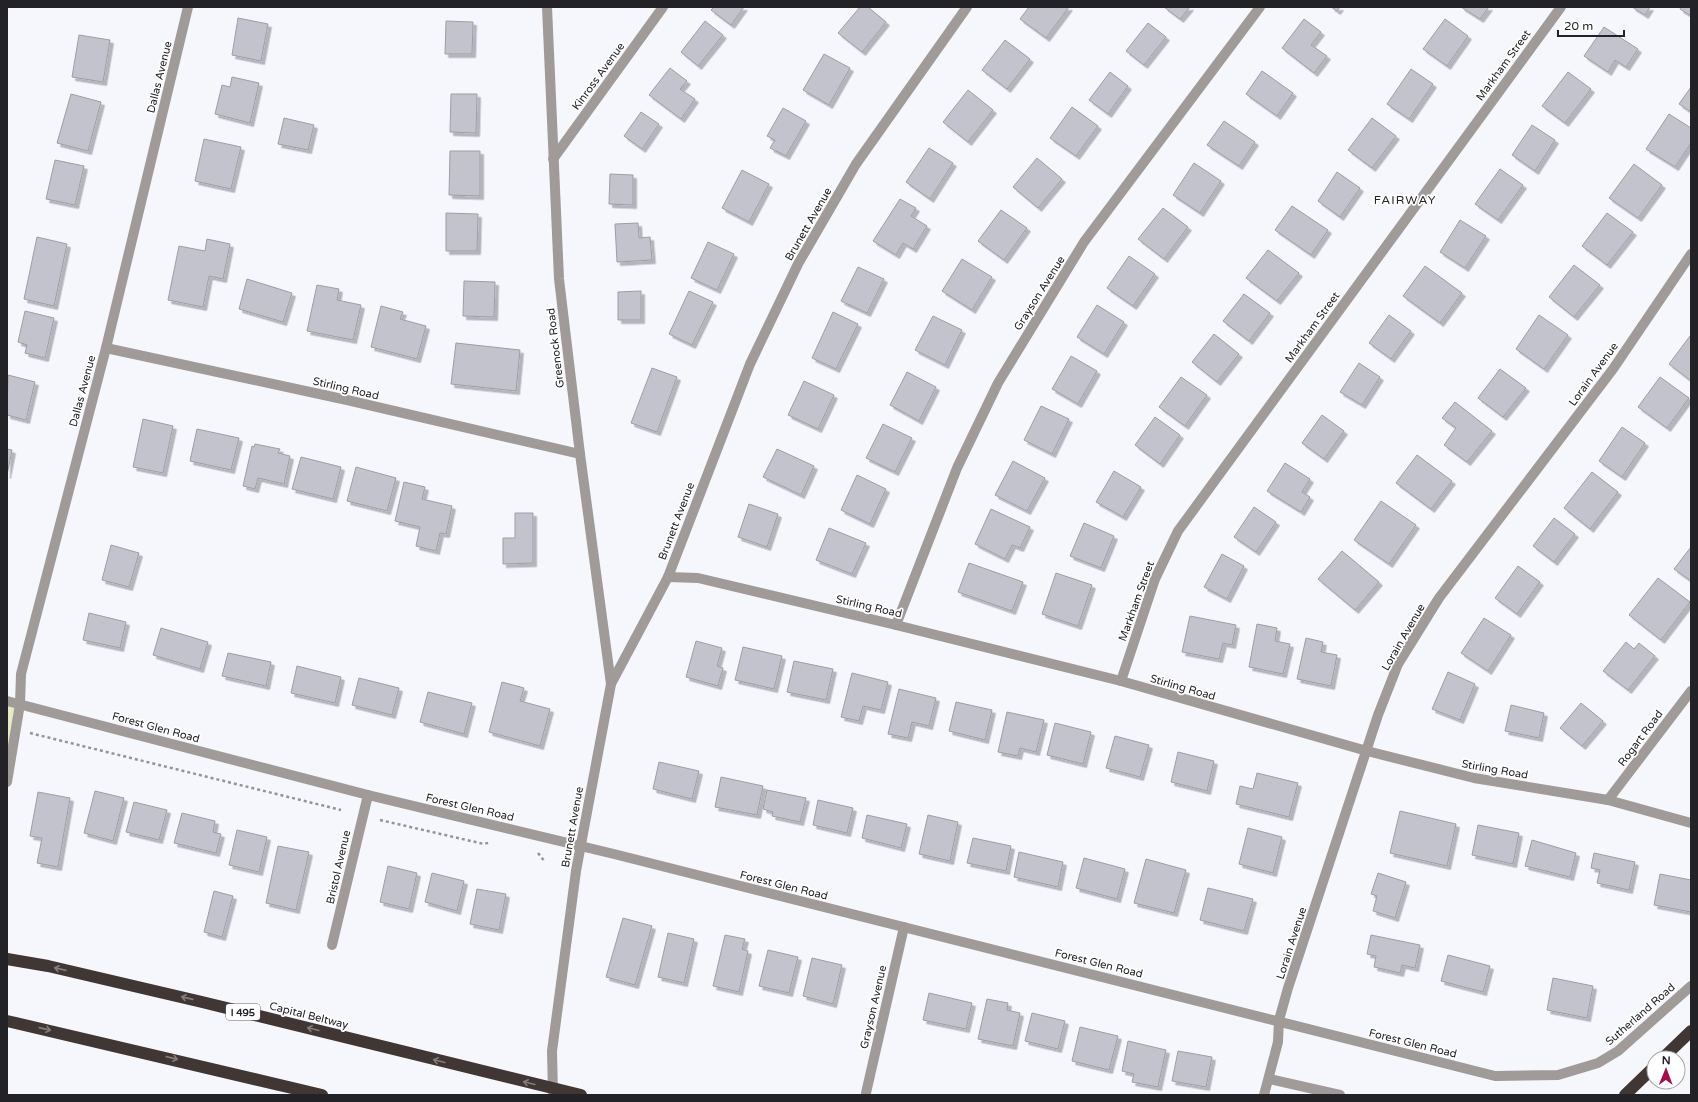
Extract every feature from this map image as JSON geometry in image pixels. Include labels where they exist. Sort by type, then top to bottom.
[{"type":"highway","name":"Capital Beltway","points":[[7,958],[48,966],[202,1002],[581,1095]]},
{"type":"highway","points":[[7,1021],[322,1095]]},
{"type":"highway","points":[[1671,1050],[1691,1031]]},
{"type":"highway","points":[[1625,1095],[1646,1075]]},
{"type":"street","name":"Dallas Avenue","points":[[7,782],[20,704],[21,674],[106,348],[188,7]]},
{"type":"street","name":"Greenock Road","points":[[547,7],[559,279],[580,454],[611,684]]},
{"type":"street","name":"Kinross Avenue","points":[[553,159],[663,7]]},
{"type":"street","name":"Brunett Avenue","points":[[553,1095],[552,1051],[580,846],[611,684],[668,577],[750,364],[798,264],[856,164],[967,7]]},
{"type":"street","name":"Grayson Avenue","points":[[896,624],[929,536],[957,468],[998,383],[1084,242],[1260,7]]},
{"type":"street","name":"Markham Street","points":[[1121,681],[1155,579],[1178,531],[1561,7]]},
{"type":"street","name":"Lorain Avenue","points":[[1264,1095],[1278,1042],[1278,1020],[1378,715],[1398,664],[1439,598],[1612,369],[1691,254]]},
{"type":"street","name":"Stirling Road","points":[[106,348],[347,400],[580,454]]},
{"type":"street","name":"Stirling Road","points":[[668,577],[698,578],[896,624],[1121,681],[1367,752],[1474,778],[1608,800],[1691,823]]},
{"type":"street","name":"Rogart Road","points":[[1608,800],[1691,691]]},
{"type":"street","name":"Forest Glen Road","points":[[7,701],[368,795],[580,846],[1278,1020],[1495,1076],[1558,1075]]},
{"type":"street","name":"Bristol Avenue","points":[[332,946],[368,795]]},
{"type":"street","name":"Grayson Avenue","points":[[866,1093],[904,927]]},
{"type":"street","name":"Sutherland Road","points":[[1558,1075],[1598,1063],[1618,1051],[1691,986]]},
{"type":"street","points":[[1269,1080],[1316,1092],[1340,1095]]},
{"type":"path","points":[[16,729],[341,810]]},
{"type":"path","points":[[380,820],[484,844],[496,842]]},
{"type":"path","points":[[536,851],[545,862]]},
{"type":"green space","points":[[7,702],[19,704],[7,755]]},
{"type":"building","points":[[714,7],[744,7],[731,25],[711,10]]},
{"type":"building","points":[[860,7],[868,7],[886,22],[862,52],[838,33]]},
{"type":"building","points":[[1029,7],[1069,7],[1046,38],[1020,19]]},
{"type":"building","points":[[1164,7],[1190,7],[1180,19]]},
{"type":"building","points":[[1331,7],[1340,7],[1337,11]]},
{"type":"building","points":[[1461,7],[1489,7],[1480,19]]},
{"type":"building","points":[[1632,7],[1650,7],[1645,15]]},
{"type":"building","points":[[1681,7],[1691,7],[1691,16],[1680,9]]},
{"type":"building","points":[[238,18],[268,24],[261,61],[232,55]]},
{"type":"building","points":[[1304,19],[1321,32],[1311,45],[1327,56],[1314,73],[1282,48]]},
{"type":"building","points":[[1445,19],[1468,36],[1447,66],[1423,49]]},
{"type":"building","points":[[446,21],[473,22],[472,54],[445,54]]},
{"type":"building","points":[[705,21],[723,35],[698,66],[681,52]]},
{"type":"building","points":[[1148,23],[1166,37],[1144,65],[1126,51]]},
{"type":"building","points":[[1604,27],[1638,49],[1626,67],[1615,60],[1608,72],[1584,56]]},
{"type":"building","points":[[79,35],[110,40],[103,82],[72,77]]},
{"type":"building","points":[[1005,40],[1030,59],[1007,89],[982,70]]},
{"type":"building","points":[[824,54],[850,68],[829,105],[803,90]]},
{"type":"building","points":[[670,68],[687,81],[680,89],[695,99],[681,119],[649,95]]},
{"type":"building","points":[[1411,69],[1433,84],[1409,119],[1387,104]]},
{"type":"building","points":[[1262,71],[1293,93],[1277,116],[1246,94]]},
{"type":"building","points":[[1110,72],[1128,86],[1108,114],[1089,100]]},
{"type":"building","points":[[1568,72],[1591,89],[1565,123],[1542,106]]},
{"type":"building","points":[[232,77],[259,83],[250,123],[215,114],[222,85],[230,87]]},
{"type":"building","points":[[1691,87],[1691,112],[1679,104]]},
{"type":"building","points":[[968,90],[993,110],[968,142],[943,122]]},
{"type":"building","points":[[71,94],[101,102],[88,151],[57,143]]},
{"type":"building","points":[[451,94],[477,94],[476,133],[450,132]]},
{"type":"building","points":[[1072,107],[1098,126],[1076,156],[1050,138]]},
{"type":"building","points":[[783,108],[806,121],[786,156],[770,148],[775,140],[767,136]]},
{"type":"building","points":[[641,112],[659,124],[642,149],[624,136]]},
{"type":"building","points":[[1669,114],[1691,128],[1691,143],[1675,167],[1646,149]]},
{"type":"building","points":[[284,118],[314,125],[308,150],[278,144]]},
{"type":"building","points":[[1372,118],[1396,136],[1372,168],[1348,150]]},
{"type":"building","points":[[1224,121],[1255,142],[1239,166],[1207,145]]},
{"type":"building","points":[[1532,125],[1555,140],[1535,171],[1512,155]]},
{"type":"building","points":[[204,139],[241,147],[231,189],[195,181]]},
{"type":"building","points":[[929,148],[953,163],[930,199],[906,182]]},
{"type":"building","points":[[450,151],[480,151],[480,196],[449,195]]},
{"type":"building","points":[[1037,158],[1062,179],[1038,208],[1013,187]]},
{"type":"building","points":[[55,160],[84,166],[75,205],[46,199]]},
{"type":"building","points":[[1194,163],[1221,181],[1200,213],[1173,195]]},
{"type":"building","points":[[1634,164],[1662,185],[1638,218],[1609,198]]},
{"type":"building","points":[[1500,169],[1523,185],[1498,220],[1475,204]]},
{"type":"building","points":[[742,170],[769,184],[749,222],[722,208]]},
{"type":"building","points":[[1337,172],[1360,188],[1340,217],[1318,201]]},
{"type":"building","points":[[610,174],[633,175],[633,205],[609,204]]},
{"type":"building","points":[[900,199],[916,208],[911,216],[927,226],[913,249],[903,243],[896,255],[873,241]]},
{"type":"building","points":[[1292,206],[1328,230],[1311,255],[1275,230]]},
{"type":"building","points":[[1163,208],[1188,227],[1164,259],[1138,239]]},
{"type":"building","points":[[1001,210],[1027,228],[1004,260],[978,241]]},
{"type":"building","points":[[446,213],[478,214],[477,251],[446,251]]},
{"type":"building","points":[[1607,213],[1633,232],[1607,265],[1582,246]]},
{"type":"building","points":[[1460,220],[1486,236],[1465,268],[1440,252]]},
{"type":"building","points":[[638,223],[639,238],[650,237],[652,260],[617,262],[615,224]]},
{"type":"building","points":[[37,237],[67,244],[54,306],[24,299]]},
{"type":"building","points":[[207,239],[230,244],[223,279],[209,276],[203,307],[168,300],[179,246],[205,251]]},
{"type":"building","points":[[708,242],[734,254],[717,290],[691,278]]},
{"type":"building","points":[[1268,250],[1299,273],[1277,301],[1246,278]]},
{"type":"building","points":[[1129,256],[1155,274],[1133,306],[1107,288]]},
{"type":"building","points":[[962,259],[992,277],[972,310],[942,291]]},
{"type":"building","points":[[1574,265],[1600,285],[1574,317],[1549,297]]},
{"type":"building","points":[[1425,266],[1462,293],[1440,323],[1403,296]]},
{"type":"building","points":[[858,267],[884,279],[867,313],[841,301]]},
{"type":"building","points":[[247,279],[292,293],[283,322],[239,309]]},
{"type":"building","points":[[464,281],[495,282],[494,317],[463,316]]},
{"type":"building","points":[[317,285],[339,289],[337,300],[361,305],[353,340],[307,331]]},
{"type":"building","points":[[641,291],[641,320],[618,320],[618,292]]},
{"type":"building","points":[[689,291],[713,302],[692,345],[669,334]]},
{"type":"building","points":[[1244,294],[1270,313],[1249,341],[1223,321]]},
{"type":"building","points":[[1097,305],[1124,322],[1104,354],[1077,337]]},
{"type":"building","points":[[381,306],[403,312],[400,319],[426,326],[417,359],[371,347]]},
{"type":"building","points":[[25,311],[54,318],[45,358],[25,353],[27,345],[18,342]]},
{"type":"building","points":[[833,312],[858,324],[836,369],[812,358]]},
{"type":"building","points":[[1389,315],[1411,331],[1391,359],[1369,343]]},
{"type":"building","points":[[1539,315],[1568,335],[1544,369],[1516,349]]},
{"type":"building","points":[[933,316],[962,330],[945,365],[915,350]]},
{"type":"building","points":[[1214,334],[1239,354],[1217,382],[1192,362]]},
{"type":"building","points":[[1690,336],[1691,337],[1691,381],[1669,364]]},
{"type":"building","points":[[456,343],[520,350],[516,391],[451,384]]},
{"type":"building","points":[[1071,356],[1097,371],[1078,404],[1052,389]]},
{"type":"building","points":[[1359,363],[1380,377],[1362,405],[1340,392]]},
{"type":"building","points":[[652,368],[677,377],[657,432],[631,423]]},
{"type":"building","points":[[1500,369],[1526,388],[1503,417],[1478,398]]},
{"type":"building","points":[[907,372],[936,387],[919,421],[890,405]]},
{"type":"building","points":[[8,375],[35,382],[26,420],[7,415]]},
{"type":"building","points":[[1181,377],[1207,395],[1185,426],[1159,407]]},
{"type":"building","points":[[1660,377],[1689,398],[1667,428],[1638,407]]},
{"type":"building","points":[[804,381],[834,395],[818,429],[788,415]]},
{"type":"building","points":[[1455,402],[1492,431],[1467,462],[1444,445],[1456,428],[1442,418]]},
{"type":"building","points":[[1041,406],[1069,419],[1052,454],[1024,440]]},
{"type":"building","points":[[1322,415],[1344,431],[1324,459],[1302,443]]},
{"type":"building","points":[[1155,417],[1180,435],[1160,464],[1135,445]]},
{"type":"building","points":[[143,419],[173,426],[163,473],[133,467]]},
{"type":"building","points":[[883,424],[912,438],[895,472],[866,458]]},
{"type":"building","points":[[1622,427],[1645,443],[1622,477],[1599,461]]},
{"type":"building","points":[[197,429],[239,438],[231,470],[190,461]]},
{"type":"building","points":[[255,444],[280,449],[278,453],[290,456],[284,484],[258,478],[255,489],[243,486],[252,446],[254,447]]},
{"type":"building","points":[[7,449],[12,450],[7,475]]},
{"type":"building","points":[[777,449],[814,466],[801,495],[763,477]]},
{"type":"building","points":[[1417,455],[1452,481],[1431,509],[1396,483]]},
{"type":"building","points":[[301,457],[341,467],[333,499],[292,489]]},
{"type":"building","points":[[1013,461],[1045,478],[1027,511],[995,495]]},
{"type":"building","points":[[1285,463],[1310,479],[1302,492],[1310,497],[1301,512],[1267,491]]},
{"type":"building","points":[[356,467],[396,478],[387,511],[347,501]]},
{"type":"building","points":[[1114,471],[1141,487],[1123,517],[1096,502]]},
{"type":"building","points":[[1592,472],[1618,492],[1590,529],[1564,508]]},
{"type":"building","points":[[857,475],[886,489],[870,524],[841,510]]},
{"type":"building","points":[[404,482],[425,487],[422,499],[452,506],[446,534],[440,533],[436,551],[416,546],[420,527],[395,521]]},
{"type":"building","points":[[1381,501],[1416,525],[1389,564],[1354,540]]},
{"type":"building","points":[[749,504],[778,514],[767,547],[738,537]]},
{"type":"building","points":[[1254,507],[1276,522],[1256,552],[1234,537]]},
{"type":"building","points":[[991,509],[1030,527],[1020,548],[1012,545],[1005,559],[975,544]]},
{"type":"building","points":[[515,513],[533,513],[533,563],[503,564],[503,538],[515,538]]},
{"type":"building","points":[[1554,518],[1575,534],[1554,562],[1533,546]]},
{"type":"building","points":[[1084,523],[1114,536],[1101,568],[1070,556]]},
{"type":"building","points":[[829,528],[866,543],[852,574],[816,560]]},
{"type":"building","points":[[111,545],[139,553],[129,587],[102,580]]},
{"type":"building","points":[[1691,547],[1691,581],[1674,569]]},
{"type":"building","points":[[1342,551],[1379,582],[1355,610],[1318,579]]},
{"type":"building","points":[[1222,554],[1244,566],[1227,599],[1204,587]]},
{"type":"building","points":[[969,563],[1023,582],[1012,611],[958,592]]},
{"type":"building","points":[[1518,566],[1540,582],[1517,614],[1495,598]]},
{"type":"building","points":[[1056,573],[1092,585],[1078,626],[1042,614]]},
{"type":"building","points":[[1658,578],[1690,602],[1661,640],[1629,615]]},
{"type":"building","points":[[89,613],[126,622],[120,648],[83,640]]},
{"type":"building","points":[[1190,616],[1236,625],[1232,645],[1223,643],[1219,659],[1182,652]]},
{"type":"building","points":[[1484,618],[1511,635],[1488,671],[1461,653]]},
{"type":"building","points":[[1257,624],[1277,628],[1275,641],[1290,644],[1283,674],[1249,667]]},
{"type":"building","points":[[161,628],[208,642],[200,669],[153,655]]},
{"type":"building","points":[[1306,638],[1323,642],[1321,652],[1337,655],[1331,686],[1297,679]]},
{"type":"building","points":[[696,641],[722,648],[717,666],[723,668],[718,686],[686,677]]},
{"type":"building","points":[[1626,642],[1634,649],[1639,643],[1655,656],[1628,690],[1603,671]]},
{"type":"building","points":[[743,647],[782,656],[774,689],[735,680]]},
{"type":"building","points":[[228,653],[271,662],[266,686],[222,676]]},
{"type":"building","points":[[794,661],[833,669],[826,700],[787,692]]},
{"type":"building","points":[[297,666],[341,677],[335,703],[291,693]]},
{"type":"building","points":[[1448,672],[1475,684],[1460,720],[1432,709]]},
{"type":"building","points":[[852,673],[888,682],[881,710],[863,706],[859,721],[841,717]]},
{"type":"building","points":[[359,678],[399,688],[392,715],[352,705]]},
{"type":"building","points":[[502,682],[524,688],[520,701],[550,709],[540,746],[489,732]]},
{"type":"building","points":[[899,689],[936,698],[929,726],[912,722],[908,738],[888,734]]},
{"type":"building","points":[[428,692],[472,703],[464,734],[420,722]]},
{"type":"building","points":[[956,702],[992,710],[985,740],[949,731]]},
{"type":"building","points":[[1581,703],[1603,721],[1582,746],[1560,728]]},
{"type":"building","points":[[1511,705],[1544,713],[1539,738],[1505,731]]},
{"type":"building","points":[[1007,712],[1044,720],[1036,752],[1020,748],[1018,756],[998,752]]},
{"type":"building","points":[[1055,723],[1091,732],[1083,764],[1047,755]]},
{"type":"building","points":[[1115,736],[1149,745],[1140,777],[1106,768]]},
{"type":"building","points":[[1178,752],[1214,761],[1207,791],[1171,782]]},
{"type":"building","points":[[659,762],[699,771],[692,799],[653,789]]},
{"type":"building","points":[[1257,773],[1298,783],[1289,817],[1236,804],[1240,786],[1253,789]]},
{"type":"building","points":[[721,777],[763,786],[757,815],[715,807]]},
{"type":"building","points":[[767,790],[806,798],[800,822],[772,816],[773,812],[763,809]]},
{"type":"building","points":[[95,791],[124,798],[113,841],[84,833]]},
{"type":"building","points":[[38,792],[70,798],[58,867],[37,863],[42,838],[30,836]]},
{"type":"building","points":[[818,800],[853,808],[847,833],[813,825]]},
{"type":"building","points":[[134,802],[167,810],[159,840],[126,832]]},
{"type":"building","points":[[1400,811],[1456,824],[1447,866],[1390,853]]},
{"type":"building","points":[[182,813],[215,821],[213,832],[221,834],[216,853],[174,843]]},
{"type":"building","points":[[867,815],[907,824],[901,848],[862,838]]},
{"type":"building","points":[[928,815],[958,822],[950,861],[919,854]]},
{"type":"building","points":[[1478,825],[1519,833],[1513,864],[1472,855]]},
{"type":"building","points":[[1248,828],[1282,837],[1273,873],[1239,864]]},
{"type":"building","points":[[237,830],[267,837],[259,872],[229,865]]},
{"type":"building","points":[[973,838],[1011,846],[1006,871],[967,863]]},
{"type":"building","points":[[1532,840],[1576,853],[1570,877],[1525,866]]},
{"type":"building","points":[[278,846],[309,852],[296,910],[266,903]]},
{"type":"building","points":[[1019,852],[1063,862],[1058,887],[1014,877]]},
{"type":"building","points":[[1594,853],[1635,862],[1629,890],[1597,883],[1600,870],[1591,868]]},
{"type":"building","points":[[1084,858],[1125,869],[1117,899],[1076,888]]},
{"type":"building","points":[[1146,859],[1186,870],[1174,913],[1134,903]]},
{"type":"building","points":[[388,866],[417,873],[409,909],[380,902]]},
{"type":"building","points":[[432,873],[464,881],[457,911],[425,902]]},
{"type":"building","points":[[1378,873],[1406,882],[1395,918],[1373,911],[1377,896],[1371,894]]},
{"type":"building","points":[[1660,874],[1691,880],[1691,912],[1654,905]]},
{"type":"building","points":[[1208,888],[1253,899],[1244,931],[1200,920]]},
{"type":"building","points":[[477,889],[506,894],[499,930],[470,924]]},
{"type":"building","points":[[214,891],[233,896],[222,937],[204,932]]},
{"type":"building","points":[[623,918],[652,926],[635,985],[606,977]]},
{"type":"building","points":[[668,933],[694,939],[684,983],[658,977]]},
{"type":"building","points":[[725,935],[745,939],[742,949],[748,951],[739,992],[713,986]]},
{"type":"building","points":[[1371,935],[1420,945],[1415,968],[1402,965],[1400,973],[1374,967],[1376,956],[1367,954]]},
{"type":"building","points":[[768,950],[798,957],[789,993],[759,986]]},
{"type":"building","points":[[1448,955],[1490,966],[1483,992],[1441,981]]},
{"type":"building","points":[[812,958],[842,965],[833,1004],[803,996]]},
{"type":"building","points":[[1553,978],[1593,986],[1587,1018],[1547,1010]]},
{"type":"building","points":[[929,993],[972,1003],[966,1029],[923,1020]]},
{"type":"building","points":[[987,999],[1008,1003],[1007,1010],[1020,1013],[1013,1046],[978,1039]]},
{"type":"building","points":[[1032,1013],[1065,1021],[1058,1049],[1025,1041]]},
{"type":"building","points":[[1080,1027],[1118,1036],[1109,1070],[1072,1061]]},
{"type":"building","points":[[1128,1041],[1166,1050],[1158,1087],[1132,1082],[1134,1074],[1122,1071]]},
{"type":"building","points":[[1178,1051],[1212,1057],[1206,1087],[1172,1081]]},
{"type":"district","name":"FAIRWAY","points":[[1405,200]]}]
